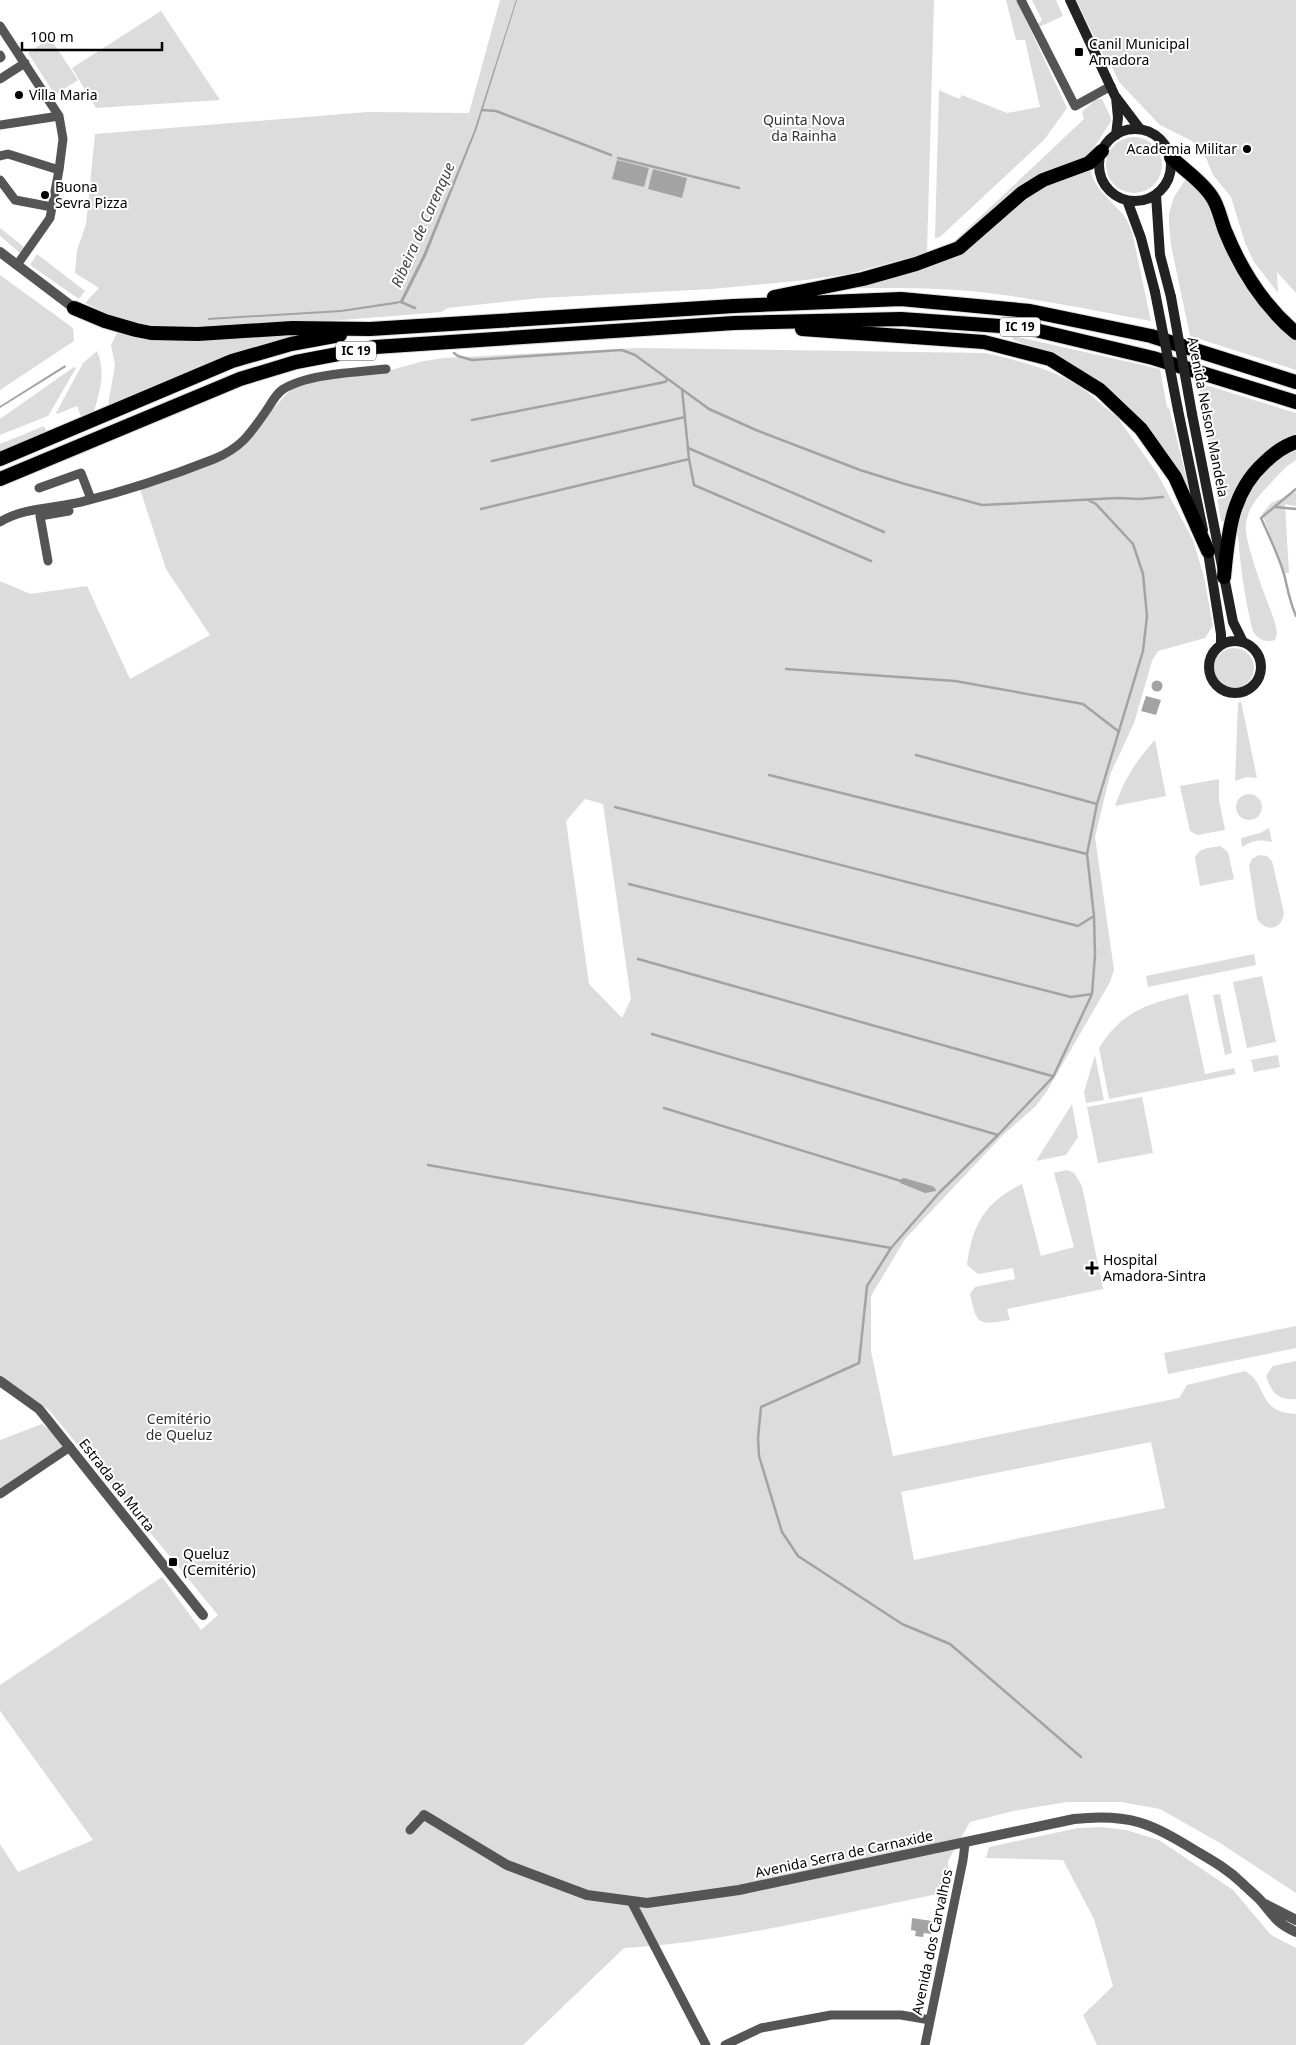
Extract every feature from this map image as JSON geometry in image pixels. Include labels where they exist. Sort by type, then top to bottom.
[{"type":"highway","points":[[734,306],[863,279],[916,264],[959,248],[1022,193],[1043,180],[1089,163],[1102,151]]},
{"type":"highway","points":[[1171,157],[1198,181],[1213,198],[1226,234],[1247,277],[1260,296],[1280,319],[1296,333]]},
{"type":"highway","name":"IC 19","points":[[0,459],[232,361],[291,344],[370,329],[734,306],[901,299],[1030,311],[1151,336],[1296,382]]},
{"type":"highway","points":[[74,308],[105,320],[151,333],[198,334],[292,328],[370,329]]},
{"type":"highway","name":"IC 19","points":[[0,479],[240,379],[296,362],[375,347],[734,323],[901,319],[1028,328],[1153,358],[1296,402]]},
{"type":"highway","points":[[734,323],[984,342],[1050,359],[1100,390],[1142,429],[1175,476],[1208,551]]},
{"type":"highway","points":[[1224,576],[1228,532],[1236,502],[1251,476],[1269,458],[1281,449],[1296,442]]},
{"type":"main road","points":[[1070,0],[1113,91],[1140,129]]},
{"type":"main road","points":[[1113,91],[1118,118],[1116,135]]},
{"type":"main road","points":[[1140,129],[1156,135],[1168,148],[1172,171],[1166,185],[1156,195],[1137,201],[1127,200],[1113,193],[1103,182],[1099,161],[1102,151],[1116,135],[1127,130],[1140,129]]},
{"type":"main road","name":"Avenida Nelson Mandela","points":[[1156,195],[1160,255],[1170,297],[1224,576],[1234,622],[1243,642]]},
{"type":"main road","name":"Avenida Nelson Mandela","points":[[1127,200],[1141,238],[1155,292],[1208,551],[1222,634],[1221,644]]},
{"type":"main road","points":[[1228,641],[1243,642],[1249,644],[1258,654],[1261,663],[1260,672],[1251,688],[1240,692],[1230,692],[1221,689],[1214,683],[1208,667],[1212,654],[1221,644],[1228,641]]},
{"type":"street","points":[[1021,0],[1075,106],[1113,91]]},
{"type":"street","points":[[0,26],[59,116],[63,139],[50,218],[17,265]]},
{"type":"street","points":[[0,79],[24,63]]},
{"type":"street","points":[[0,125],[59,116]]},
{"type":"street","points":[[0,156],[8,154],[59,170]]},
{"type":"street","points":[[0,180],[15,200],[52,207]]},
{"type":"street","points":[[0,252],[74,308]]},
{"type":"street","points":[[0,522],[24,513],[91,500],[166,476],[235,449],[246,439],[282,390],[298,382],[333,375],[386,369]]},
{"type":"street","points":[[39,488],[81,473],[91,500]]},
{"type":"street","points":[[48,561],[40,516],[69,511]]},
{"type":"street","name":"Estrada da Murta","points":[[0,1381],[39,1409],[203,1616]]},
{"type":"street","points":[[0,1494],[70,1447]]},
{"type":"street","points":[[410,1830],[424,1815]]},
{"type":"street","name":"Avenida Serra de Carnaxide","points":[[424,1815],[507,1865],[587,1895],[647,1903],[740,1890],[965,1844],[1074,1819],[1096,1817],[1136,1820],[1166,1832],[1231,1872],[1262,1902],[1273,1918],[1296,1932]]},
{"type":"street","name":"Avenida dos Carvalhos","points":[[925,2045],[965,1844]]},
{"type":"street","points":[[631,1901],[706,2045]]},
{"type":"street","name":"Avenida Serra de Carnaxide","points":[[1262,1902],[1296,1920]]},
{"type":"street","points":[[725,2045],[761,2028],[831,2014],[901,2015],[930,2020]]},
{"type":"green space","name":"Quinta Nova da Rainha","points":[[500,0],[934,0],[927,253],[848,274],[806,280],[712,289],[541,298],[448,308],[441,312],[285,324],[193,328],[151,325],[108,313],[85,303],[99,288],[75,273],[77,250],[86,224],[95,134],[368,112],[469,113]]},
{"type":"green space","points":[[1006,0],[1016,0],[1018,3],[1067,108],[1044,140],[940,237],[935,238],[939,90],[959,99],[962,95],[1007,113],[1040,107],[1025,40],[1016,40]]},
{"type":"green space","points":[[1032,0],[1056,0],[1063,16],[1039,27],[1037,25],[1042,20]]},
{"type":"green space","name":"Academia Militar","points":[[1076,0],[1296,0],[1296,293],[1277,272],[1278,293],[1254,262],[1245,243],[1231,197],[1213,175],[1206,158],[1192,141],[1160,125],[1119,82],[1109,61],[1106,61]]},
{"type":"green space","points":[[161,11],[220,100],[96,108],[72,68]]},
{"type":"green space","points":[[50,38],[78,80],[55,95],[28,53]]},
{"type":"green space","points":[[1096,99],[1102,99],[1111,121],[1086,160],[1041,177],[962,244],[947,248],[1084,119],[1082,112]]},
{"type":"green space","points":[[1129,137],[1139,137],[1154,145],[1160,154],[1162,165],[1160,176],[1154,185],[1139,193],[1129,193],[1118,188],[1111,181],[1106,170],[1106,160],[1111,149],[1118,142]]},
{"type":"green space","points":[[1091,168],[1097,186],[1124,216],[1131,229],[1151,321],[1038,300],[971,291],[919,288],[834,288],[913,269],[1034,191]]},
{"type":"green space","points":[[1185,180],[1201,193],[1207,201],[1241,280],[1254,297],[1296,339],[1296,370],[1190,336],[1171,245],[1169,223],[1169,213],[1174,197]]},
{"type":"green space","points":[[0,228],[24,247],[20,253],[0,236]]},
{"type":"green space","points":[[37,254],[85,291],[79,299],[30,265]]},
{"type":"green space","points":[[0,275],[73,328],[74,341],[0,390]]},
{"type":"green space","points":[[118,331],[285,335],[288,337],[258,346],[108,405],[115,365],[111,345]]},
{"type":"green space","points":[[1014,336],[1160,369],[1167,407],[1169,408],[1190,492],[1188,497],[1172,465],[1069,364],[1012,339]]},
{"type":"green space","name":"Cemitério de Queluz","points":[[639,348],[985,353],[1044,369],[1067,379],[1082,389],[1117,417],[1157,473],[1193,540],[1204,577],[1213,626],[1205,638],[1158,651],[1152,661],[1134,723],[1110,775],[1095,837],[1114,970],[1110,982],[1047,1091],[1036,1106],[1003,1135],[905,1239],[871,1296],[871,1351],[893,1456],[1179,1398],[1187,1385],[1245,1371],[1257,1383],[1269,1403],[1283,1412],[1296,1414],[1296,1893],[1220,1843],[1160,1809],[1121,1802],[1067,1802],[1013,1811],[970,1822],[948,1861],[948,1892],[747,1933],[624,1948],[523,2045],[0,2045],[0,1844],[18,1872],[93,1840],[0,1711],[0,1685],[162,1577],[201,1630],[218,1615],[49,1410],[0,1377],[0,581],[30,594],[87,586],[130,679],[210,635],[166,569],[139,486],[235,449],[298,382],[376,374],[424,361],[444,358]],"holes":[[[585,799],[603,804],[631,999],[622,1018],[589,984],[566,821]],[[1151,1442],[1165,1508],[914,1560],[901,1492]]]},
{"type":"green space","points":[[97,351],[102,374],[94,411],[81,417],[77,406],[57,414],[83,363]]},
{"type":"green space","points":[[74,367],[76,368],[48,416],[0,435],[0,419]]},
{"type":"green space","points":[[1199,383],[1296,413],[1296,438],[1248,473],[1236,486],[1226,519],[1221,522]]},
{"type":"green space","points":[[44,426],[47,432],[0,452],[0,444]]},
{"type":"green space","points":[[1296,450],[1296,460],[1282,471],[1258,497],[1249,511],[1246,523],[1248,544],[1277,634],[1275,640],[1266,641],[1256,635],[1252,628],[1243,583],[1238,536],[1235,533],[1243,507],[1255,483],[1272,463]]},
{"type":"green space","points":[[1296,492],[1296,506],[1285,504],[1289,573],[1285,573],[1262,514],[1271,503]]},
{"type":"green space","points":[[1234,648],[1248,654],[1254,668],[1248,682],[1234,688],[1220,682],[1214,668],[1220,654]]},
{"type":"green space","points":[[1241,701],[1257,778],[1247,777],[1235,781],[1238,703]]},
{"type":"green space","points":[[1155,740],[1166,796],[1115,806],[1131,771]]},
{"type":"green space","points":[[1219,779],[1219,800],[1225,830],[1197,835],[1190,831],[1180,786]]},
{"type":"green space","points":[[1249,794],[1258,798],[1262,807],[1258,816],[1249,820],[1240,816],[1236,807],[1240,798]]},
{"type":"green space","points":[[1269,828],[1272,842],[1257,841],[1242,847],[1241,838],[1260,833]]},
{"type":"green space","points":[[1220,846],[1228,852],[1234,879],[1200,886],[1195,858],[1197,854],[1202,850]]},
{"type":"green space","points":[[1259,855],[1267,856],[1272,861],[1284,913],[1283,919],[1273,928],[1264,926],[1257,918],[1249,865],[1252,859]]},
{"type":"green space","points":[[1254,954],[1256,965],[1148,987],[1146,976]]},
{"type":"green space","points":[[1262,976],[1276,1042],[1247,1048],[1233,982]]},
{"type":"green space","points":[[1188,994],[1205,1074],[1234,1068],[1236,1074],[1109,1099],[1099,1048],[1108,1035],[1126,1017],[1137,1011],[1160,1001]]},
{"type":"green space","points":[[1220,994],[1232,1053],[1225,1055],[1213,995]]},
{"type":"green space","points":[[1095,1055],[1104,1100],[1086,1103],[1084,1092]]},
{"type":"green space","points":[[1278,1055],[1280,1067],[1254,1072],[1251,1060]]},
{"type":"green space","points":[[1142,1097],[1153,1153],[1098,1163],[1087,1107]]},
{"type":"green space","points":[[1072,1104],[1078,1137],[1066,1155],[1036,1161]]},
{"type":"green space","points":[[1067,1170],[1074,1173],[1082,1186],[1103,1289],[1007,1309],[1010,1320],[991,1323],[981,1321],[977,1318],[970,1294],[975,1287],[1015,1279],[1013,1268],[978,1274],[967,1265],[972,1238],[982,1216],[998,1199],[1022,1184],[1041,1256],[1074,1247],[1054,1173]]},
{"type":"green space","points":[[1296,1326],[1296,1348],[1168,1374],[1164,1353]]},
{"type":"green space","points":[[1296,1361],[1296,1399],[1280,1397],[1270,1387],[1266,1376],[1273,1366]]},
{"type":"green space","points":[[42,1424],[70,1447],[62,1448],[0,1489],[0,1440]]},
{"type":"green space","points":[[1101,1827],[1126,1830],[1159,1840],[1233,1890],[1271,1935],[1296,1948],[1296,2045],[1097,2045],[1083,2015],[1113,1986],[1094,1919],[1063,1860],[986,1858],[989,1847],[1078,1828]]},
{"type":"shaded area","points":[[516,0],[476,131],[426,256],[403,302],[341,312],[208,320],[208,318],[341,310],[400,301],[423,255],[474,131]]},
{"type":"shaded area","points":[[617,160],[649,168],[644,187],[612,179]]},
{"type":"shaded area","points":[[653,169],[687,178],[682,198],[648,189]]},
{"type":"shaded area","points":[[65,365],[66,367],[0,408],[0,406]]},
{"type":"shaded area","points":[[1157,680],[1163,686],[1157,692],[1151,686]]},
{"type":"shaded area","points":[[1146,696],[1161,700],[1156,715],[1141,711]]},
{"type":"shaded area","points":[[904,1178],[932,1186],[936,1191],[925,1193],[900,1183],[901,1179]]},
{"type":"shaded area","points":[[912,1918],[932,1921],[931,1934],[924,1933],[923,1937],[915,1936],[916,1931],[911,1930]]},
{"type":"waterway","points":[[482,110],[496,111],[611,155]]},
{"type":"waterway","points":[[618,158],[739,188]]},
{"type":"waterway","points":[[401,302],[415,308]]},
{"type":"waterway","points":[[454,353],[472,360],[622,350],[635,355],[709,409],[756,430],[860,470],[982,505],[1163,497]]},
{"type":"waterway","points":[[472,420],[665,382],[668,379]]},
{"type":"waterway","points":[[481,509],[689,459],[682,389]]},
{"type":"waterway","points":[[492,461],[685,417]]},
{"type":"waterway","points":[[688,448],[884,532]]},
{"type":"waterway","points":[[689,459],[694,485],[871,561]]},
{"type":"waterway","points":[[1296,489],[1261,518],[1282,567],[1296,616]]},
{"type":"waterway","points":[[1081,1757],[950,1644],[902,1624],[798,1556],[782,1532],[759,1456],[758,1438],[761,1407],[859,1363],[867,1286],[891,1248],[939,1193],[1053,1077],[1092,994],[1095,955],[1094,916],[1087,854],[1097,804],[1143,651],[1147,616],[1143,574],[1133,544],[1096,504],[1088,500]]},
{"type":"waterway","points":[[1275,507],[1296,509]]},
{"type":"waterway","points":[[786,669],[955,681],[1083,704],[1118,731]]},
{"type":"waterway","points":[[916,755],[1097,804]]},
{"type":"waterway","points":[[769,775],[1087,854]]},
{"type":"waterway","points":[[615,807],[1078,926],[1094,916]]},
{"type":"waterway","points":[[629,884],[1071,997],[1092,994]]},
{"type":"waterway","points":[[638,959],[1052,1076]]},
{"type":"waterway","points":[[652,1034],[998,1135]]},
{"type":"waterway","points":[[664,1108],[901,1181]]},
{"type":"waterway","points":[[428,1165],[891,1248]]},
{"type":"place","name":"Canil Municipal Amadora","points":[[1079,52]]},
{"type":"place","name":"Villa Maria","points":[[19,95]]},
{"type":"place","name":"Academia Militar","points":[[1247,149]]},
{"type":"place","name":"Buona Sevra Pizza","points":[[45,195]]},
{"type":"place","name":"Hospital Amadora-Sintra","points":[[1092,1268]]},
{"type":"place","name":"Queluz (Cemitério)","points":[[173,1562]]},
{"type":"water label","name":"Ribeira de Carenque","points":[[423,225]]}]
